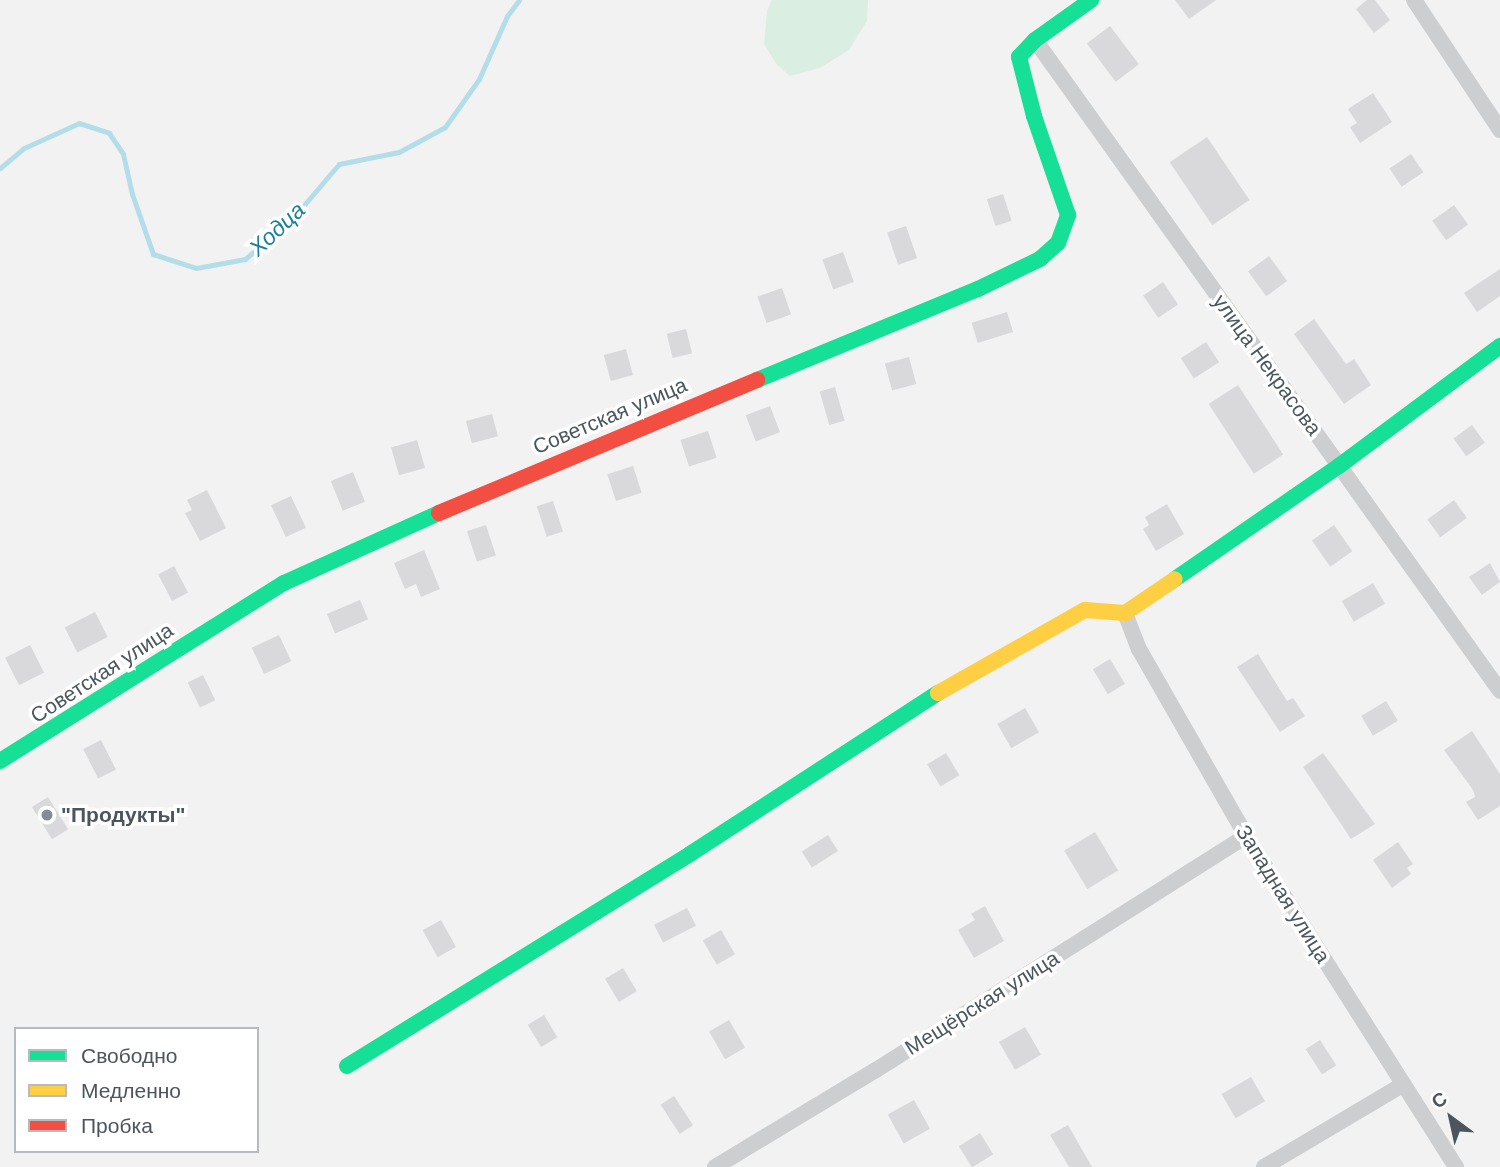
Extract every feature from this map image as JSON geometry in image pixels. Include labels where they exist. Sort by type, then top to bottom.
[{"type":"street","points":[[1035,40],[1091,0]]},
{"type":"street","points":[[1414,0],[1500,130]]},
{"type":"street","name":"улица Некрасова","points":[[1035,40],[1500,691]]},
{"type":"street","name":"Советская улица","points":[[0,761],[284,583],[500,485],[978,289],[1040,259],[1058,243],[1068,215],[1034,116],[1019,57],[1035,40]]},
{"type":"street","points":[[347,1066],[690,854],[914,707],[1085,610],[1125,613],[1339,466],[1500,346]]},
{"type":"street","name":"Западная улица","points":[[1125,613],[1139,649],[1245,836],[1456,1167]]},
{"type":"street","name":"Мещёрская улица","points":[[715,1167],[887,1063],[1245,836]]},
{"type":"street","points":[[1264,1167],[1402,1085]]},
{"type":"green space","points":[[772,0],[868,0],[867,21],[849,50],[820,68],[790,76],[777,65],[764,44],[767,11]]},
{"type":"building","points":[[1175,0],[1216,0],[1189,19]]},
{"type":"building","points":[[1367,0],[1375,0],[1390,20],[1374,33],[1356,9]]},
{"type":"building","points":[[1110,26],[1139,64],[1116,82],[1087,43]]},
{"type":"building","points":[[1373,93],[1392,122],[1360,143],[1350,127],[1357,123],[1348,109]]},
{"type":"building","points":[[1207,137],[1249,200],[1212,225],[1170,162]]},
{"type":"building","points":[[1411,154],[1423,172],[1402,187],[1389,169]]},
{"type":"building","points":[[1003,194],[1012,221],[995,226],[987,199]]},
{"type":"building","points":[[1454,205],[1468,224],[1446,240],[1432,221]]},
{"type":"building","points":[[906,226],[917,258],[898,265],[887,233]]},
{"type":"building","points":[[843,252],[854,282],[833,290],[822,260]]},
{"type":"building","points":[[1269,256],[1287,281],[1266,296],[1248,271]]},
{"type":"building","points":[[1500,269],[1500,296],[1477,312],[1464,293]]},
{"type":"building","points":[[1163,282],[1178,304],[1158,318],[1143,295]]},
{"type":"building","points":[[782,288],[791,314],[767,323],[757,296]]},
{"type":"building","points":[[1007,312],[1013,332],[978,343],[972,323]]},
{"type":"building","points":[[1314,319],[1346,364],[1354,359],[1371,385],[1344,404],[1294,334]]},
{"type":"building","points":[[686,329],[692,353],[673,358],[667,334]]},
{"type":"building","points":[[1206,342],[1219,362],[1194,378],[1181,358]]},
{"type":"building","points":[[626,349],[633,375],[611,381],[604,355]]},
{"type":"building","points":[[909,357],[916,384],[892,391],[885,363]]},
{"type":"building","points":[[1238,385],[1283,455],[1254,474],[1209,404]]},
{"type":"building","points":[[835,387],[845,421],[829,425],[820,391]]},
{"type":"building","points":[[770,406],[780,432],[756,441],[746,415]]},
{"type":"building","points":[[492,414],[498,436],[472,443],[466,421]]},
{"type":"building","points":[[1472,425],[1485,443],[1466,456],[1453,439]]},
{"type":"building","points":[[708,431],[717,458],[689,467],[680,440]]},
{"type":"building","points":[[417,440],[425,468],[399,475],[391,447]]},
{"type":"building","points":[[633,466],[642,493],[616,501],[607,474]]},
{"type":"building","points":[[353,472],[365,502],[343,511],[331,481]]},
{"type":"building","points":[[207,490],[226,528],[200,541],[185,513],[192,510],[187,500]]},
{"type":"building","points":[[291,496],[306,528],[286,537],[271,505]]},
{"type":"building","points":[[1454,500],[1467,518],[1440,537],[1427,519]]},
{"type":"building","points":[[553,501],[563,531],[547,537],[537,506]]},
{"type":"building","points":[[1167,504],[1184,534],[1156,551],[1143,529],[1149,525],[1145,517]]},
{"type":"building","points":[[486,525],[496,555],[477,562],[467,531]]},
{"type":"building","points":[[1334,525],[1352,551],[1330,567],[1312,540]]},
{"type":"building","points":[[424,550],[440,589],[421,597],[416,584],[405,589],[394,563]]},
{"type":"building","points":[[1490,563],[1500,582],[1482,595],[1469,577]]},
{"type":"building","points":[[174,566],[188,592],[172,601],[158,574]]},
{"type":"building","points":[[1373,583],[1385,604],[1354,622],[1342,601]]},
{"type":"building","points":[[360,600],[368,619],[335,633],[327,614]]},
{"type":"building","points":[[95,612],[108,637],[77,652],[65,627]]},
{"type":"building","points":[[279,635],[291,661],[264,674],[252,648]]},
{"type":"building","points":[[30,645],[44,673],[19,685],[5,658]]},
{"type":"building","points":[[1258,654],[1287,701],[1293,698],[1305,716],[1280,732],[1237,667]]},
{"type":"building","points":[[1110,659],[1125,684],[1108,694],[1093,669]]},
{"type":"building","points":[[203,675],[215,700],[200,708],[188,682]]},
{"type":"building","points":[[1386,701],[1398,721],[1373,736],[1361,716]]},
{"type":"building","points":[[1025,708],[1039,732],[1011,748],[997,724]]},
{"type":"building","points":[[1472,731],[1500,774],[1500,806],[1478,820],[1466,802],[1475,797],[1473,790],[1444,750]]},
{"type":"building","points":[[101,740],[116,769],[98,778],[83,749]]},
{"type":"building","points":[[946,753],[959,775],[941,787],[927,764]]},
{"type":"building","points":[[1323,753],[1375,824],[1351,839],[1303,767]]},
{"type":"building","points":[[48,797],[68,829],[52,839],[32,807]]},
{"type":"building","points":[[1095,832],[1118,871],[1087,889],[1064,851]]},
{"type":"building","points":[[828,835],[838,851],[812,868],[802,851]]},
{"type":"building","points":[[1398,842],[1413,864],[1407,868],[1411,874],[1392,888],[1373,860]]},
{"type":"building","points":[[985,906],[1004,941],[974,958],[958,930],[975,920],[971,914]]},
{"type":"building","points":[[687,908],[696,926],[663,943],[654,925]]},
{"type":"building","points":[[441,920],[456,947],[438,957],[423,930]]},
{"type":"building","points":[[721,930],[735,954],[717,965],[703,940]]},
{"type":"building","points":[[623,968],[637,991],[619,1002],[605,979]]},
{"type":"building","points":[[544,1015],[557,1037],[541,1047],[528,1025]]},
{"type":"building","points":[[729,1020],[745,1048],[725,1059],[709,1032]]},
{"type":"building","points":[[1025,1027],[1041,1055],[1015,1070],[999,1042]]},
{"type":"building","points":[[1320,1040],[1336,1065],[1322,1074],[1306,1049]]},
{"type":"building","points":[[1251,1077],[1265,1101],[1236,1118],[1222,1094]]},
{"type":"building","points":[[674,1096],[693,1125],[680,1134],[661,1105]]},
{"type":"building","points":[[914,1100],[930,1129],[904,1143],[888,1115]]},
{"type":"building","points":[[1068,1125],[1092,1167],[1069,1167],[1050,1135]]},
{"type":"building","points":[[980,1133],[993,1154],[972,1167],[959,1146]]},
{"type":"waterway","name":"Ходца","points":[[0,168],[24,148],[79,123],[109,133],[123,154],[132,194],[153,254],[196,268],[245,259],[292,219],[339,164],[399,152],[445,127],[479,79],[507,16],[519,0]]},
{"type":"traffic: fast","points":[[757,380],[978,289],[1040,259],[1058,243],[1068,215],[1034,116],[1019,57],[1035,40],[1091,0]]},
{"type":"traffic: fast","points":[[1175,579],[1339,466],[1500,346]]},
{"type":"traffic: fast","points":[[0,761],[284,583],[439,513]]},
{"type":"traffic: fast","points":[[347,1066],[690,854],[938,693]]},
{"type":"traffic: slow","points":[[938,693],[1085,610],[1125,613],[1175,579]]},
{"type":"traffic: jam","points":[[439,513],[757,380]]},
{"type":"place","name":"\"Продукты\"","points":[[47,815]]}]
